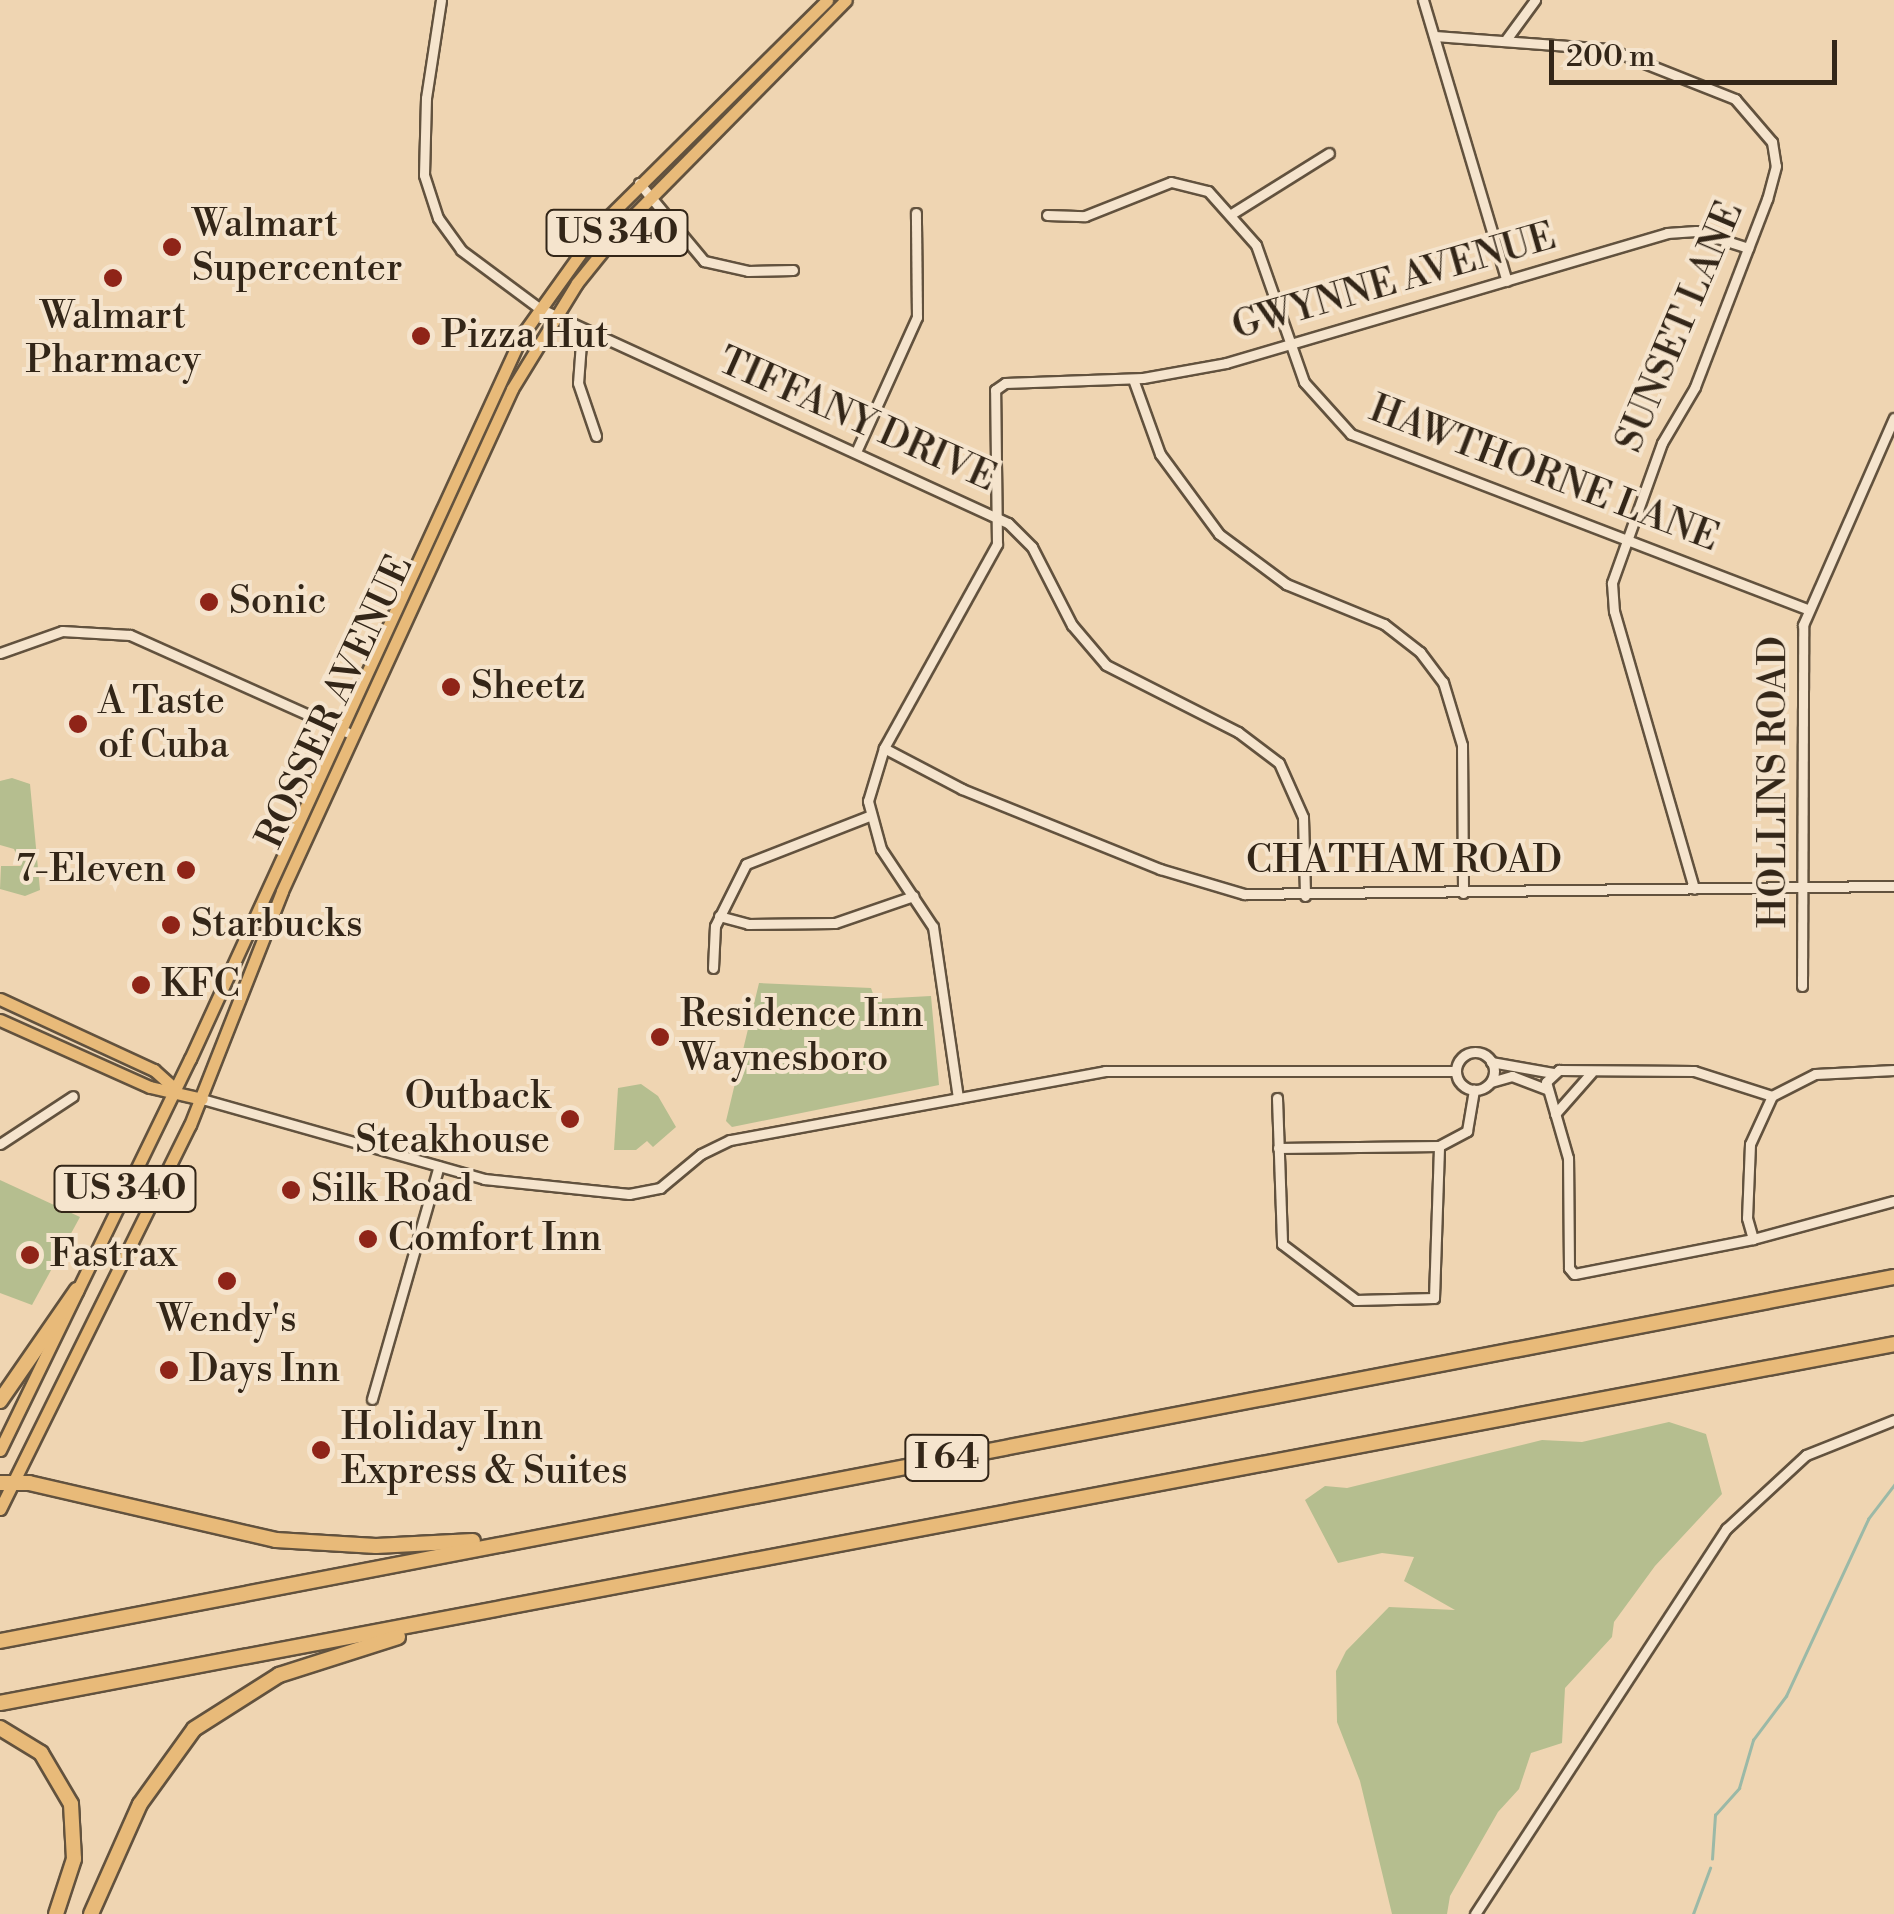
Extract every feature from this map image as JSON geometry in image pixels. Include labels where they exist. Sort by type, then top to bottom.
[{"type":"highway","name":"I 64","points":[[0,1640],[1894,1277]]},
{"type":"highway","points":[[0,1401],[77,1290]]},
{"type":"highway","name":"I 64","points":[[0,1703],[1894,1344]]},
{"type":"highway","points":[[6,1483],[306,1543],[431,1545],[554,1534]]},
{"type":"highway","points":[[92,1914],[154,1779],[222,1706],[328,1658],[527,1604]]},
{"type":"highway","points":[[0,1728],[42,1753],[71,1804],[74,1860],[56,1914]]},
{"type":"main road","name":"ROSSER AVENUE","points":[[0,1450],[175,1088],[486,402],[540,308],[639,183],[827,0]]},
{"type":"main road","name":"ROSSER AVENUE","points":[[0,1509],[6,1483],[202,1099],[254,957],[354,734],[492,430],[555,316],[652,195],[846,0]]},
{"type":"main road","points":[[0,999],[154,1070],[175,1088]]},
{"type":"main road","points":[[0,1020],[150,1086],[175,1088],[202,1099]]},
{"type":"street","name":"TIFFANY DRIVE","points":[[441,0],[424,151],[434,209],[470,258],[555,316],[995,514],[1032,548],[1072,625],[1106,665],[1238,732],[1279,764],[1304,817],[1305,896]]},
{"type":"street","points":[[1423,0],[1508,281]]},
{"type":"street","points":[[1505,41],[1534,0]]},
{"type":"street","name":"SUNSET LANE","points":[[1435,36],[1609,49],[1746,106],[1768,134],[1776,166],[1748,248],[1695,387],[1662,443],[1612,584],[1614,610],[1694,888]]},
{"type":"street","points":[[1233,212],[1330,154]]},
{"type":"street","name":"HAWTHORNE LANE","points":[[1046,215],[1085,216],[1171,182],[1208,190],[1233,212],[1264,261],[1290,346],[1316,401],[1367,444],[1807,609]]},
{"type":"street","points":[[639,183],[704,261],[748,270],[793,270]]},
{"type":"street","points":[[856,452],[917,318],[916,212]]},
{"type":"street","name":"GWYNNE AVENUE","points":[[869,816],[870,786],[884,748],[997,544],[992,396],[1005,383],[1133,380],[1290,346],[1681,231],[1748,248]]},
{"type":"street","points":[[582,329],[578,383],[596,436]]},
{"type":"street","points":[[1133,380],[1160,454],[1219,534],[1286,584],[1384,624],[1420,652],[1443,682],[1462,745],[1463,893]]},
{"type":"street","name":"HOLLINS ROAD","points":[[1802,986],[1807,609],[1894,418]]},
{"type":"street","points":[[0,653],[62,631],[130,636],[354,734]]},
{"type":"street","name":"CHATHAM ROAD","points":[[884,748],[962,789],[1209,886],[1305,896],[1894,886]]},
{"type":"street","points":[[713,968],[719,916],[746,864],[869,816],[881,849],[914,896],[936,939],[958,1098]]},
{"type":"street","points":[[719,916],[748,924],[836,923],[914,896]]},
{"type":"street","points":[[1456,1072],[1470,1054],[1491,1062],[1553,1073],[1694,1072],[1733,1078],[1772,1096]]},
{"type":"street","points":[[1491,1062],[1491,1082]]},
{"type":"street","points":[[202,1099],[439,1166],[534,1188],[642,1193],[718,1144],[1123,1070],[1456,1072]]},
{"type":"street","points":[[1753,1240],[1748,1159],[1755,1126],[1772,1096],[1815,1074],[1894,1070]]},
{"type":"street","points":[[1568,1071],[1578,1086]]},
{"type":"street","points":[[1456,1072],[1462,1084],[1474,1090]]},
{"type":"street","points":[[1553,1073],[1548,1092],[1568,1158],[1569,1268],[1574,1274],[1753,1240],[1894,1201]]},
{"type":"street","points":[[1555,1114],[1590,1073]]},
{"type":"street","points":[[1474,1090],[1512,1076],[1565,1101]]},
{"type":"street","points":[[1278,1148],[1438,1146],[1467,1131],[1474,1090]]},
{"type":"street","points":[[0,1144],[73,1096]]},
{"type":"street","points":[[1276,1098],[1282,1244],[1356,1300],[1434,1298],[1438,1146]]},
{"type":"street","points":[[372,1400],[439,1166]]},
{"type":"street","points":[[1474,1914],[1740,1513],[1806,1455],[1894,1420]]},
{"type":"green space","points":[[12,778],[30,784],[40,890],[25,896],[0,889],[1,866],[21,866],[14,849],[0,845],[0,781]]},
{"type":"green space","points":[[759,983],[871,988],[875,999],[931,996],[939,1085],[732,1127],[726,1121]]},
{"type":"green space","points":[[641,1084],[658,1096],[676,1127],[653,1147],[647,1141],[636,1150],[614,1150],[618,1088]]},
{"type":"green space","name":"Fastrax","points":[[0,1180],[80,1217],[32,1305],[0,1293]]},
{"type":"green space","points":[[1669,1422],[1706,1434],[1722,1494],[1655,1566],[1614,1622],[1612,1637],[1565,1688],[1562,1743],[1531,1753],[1519,1789],[1498,1812],[1450,1896],[1447,1914],[1392,1914],[1360,1781],[1337,1722],[1336,1671],[1346,1651],[1389,1607],[1455,1610],[1404,1581],[1414,1557],[1382,1553],[1338,1563],[1305,1500],[1325,1486],[1347,1488],[1542,1440],[1582,1442]]},
{"type":"waterway","points":[[1712,1859],[1715,1815],[1739,1788],[1753,1740],[1786,1696],[1868,1519],[1894,1485]]},
{"type":"waterway","points":[[1693,1914],[1710,1868]]},
{"type":"place","name":"Walmart Supercenter","points":[[172,247]]},
{"type":"place","name":"Walmart Pharmacy","points":[[113,278]]},
{"type":"place","name":"Pizza Hut","points":[[421,336]]},
{"type":"place","name":"Sonic","points":[[209,602]]},
{"type":"place","name":"Sheetz","points":[[451,687]]},
{"type":"place","name":"A Taste of Cuba","points":[[78,724]]},
{"type":"place","name":"7-Eleven","points":[[186,870]]},
{"type":"place","name":"Starbucks","points":[[171,925]]},
{"type":"place","name":"KFC","points":[[141,985]]},
{"type":"place","name":"Residence Inn Waynesboro","points":[[660,1037]]},
{"type":"place","name":"Outback Steakhouse","points":[[570,1119]]},
{"type":"place","name":"Silk Road","points":[[291,1190]]},
{"type":"place","name":"Comfort Inn","points":[[368,1239]]},
{"type":"place","name":"Fastrax","points":[[30,1255]]},
{"type":"place","name":"Wendy's","points":[[227,1281]]},
{"type":"place","name":"Days Inn","points":[[169,1370]]},
{"type":"place","name":"Holiday Inn Express & Suites","points":[[321,1450]]}]
